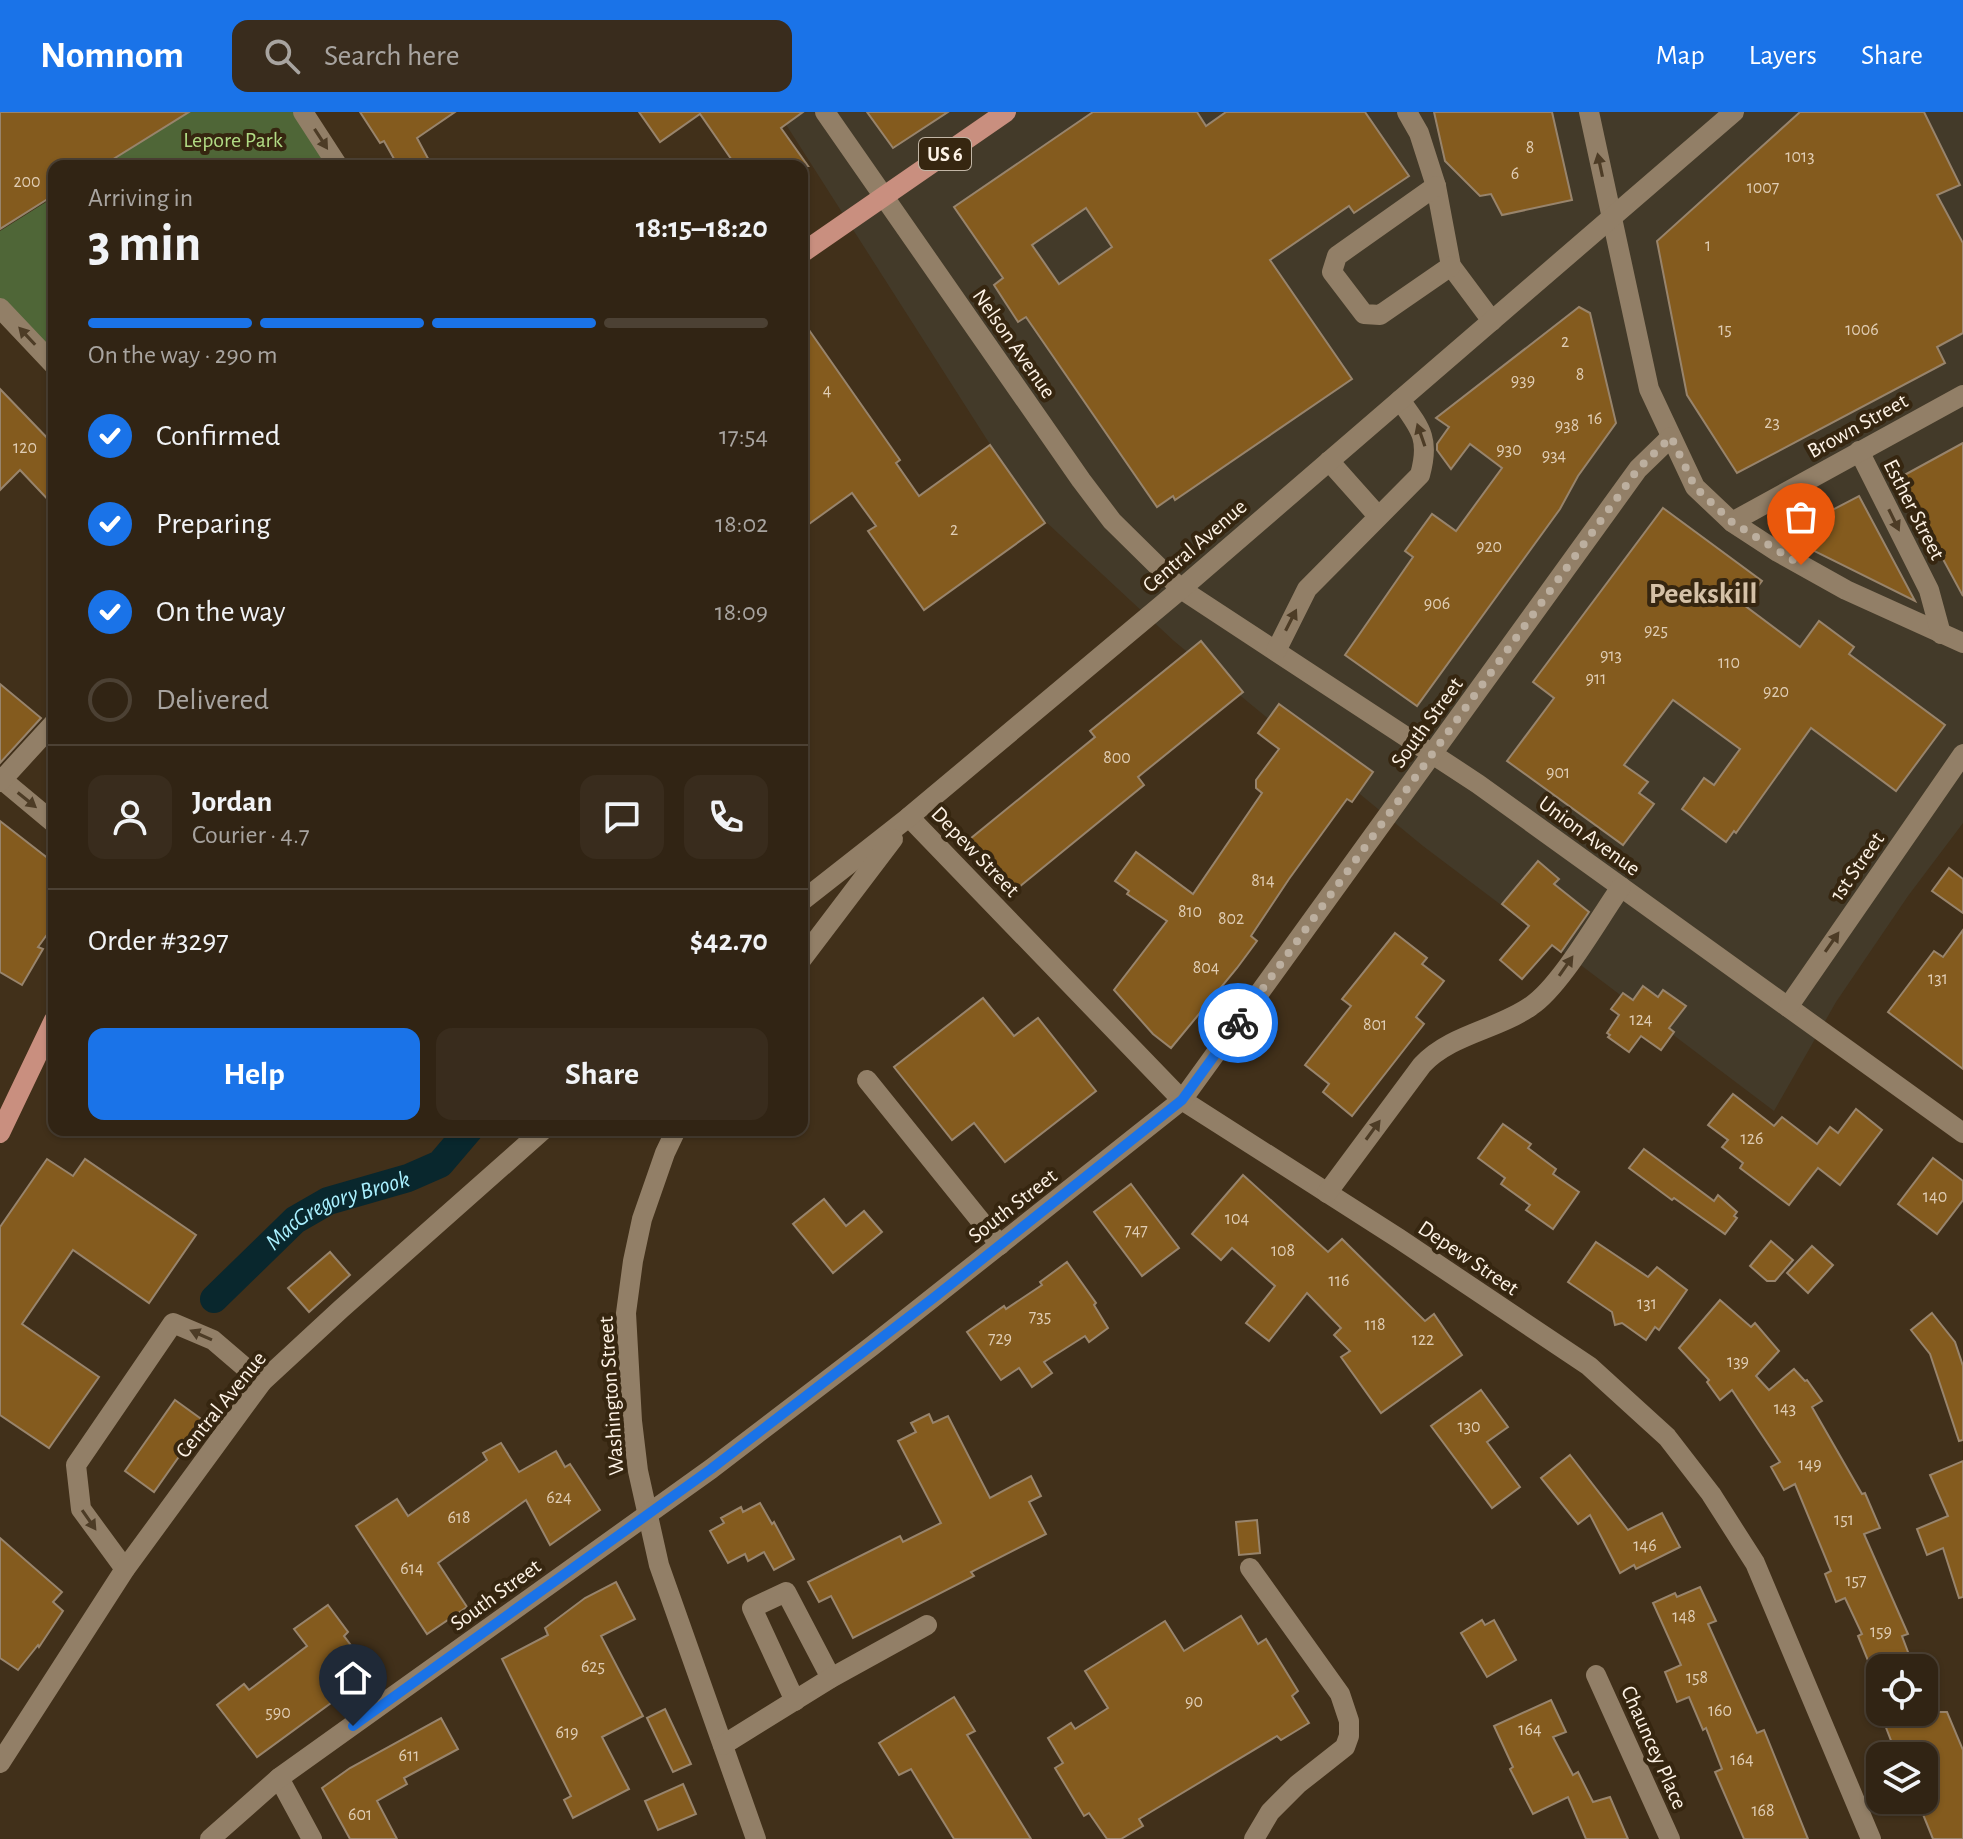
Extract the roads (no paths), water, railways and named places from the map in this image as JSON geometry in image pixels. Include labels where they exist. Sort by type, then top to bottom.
[{"type":"main road","name":"US 6","points":[[808,249],[1006,112]]},
{"type":"main road","points":[[0,1133],[48,1033]]},
{"type":"street","points":[[303,112],[334,160]]},
{"type":"street","name":"Nelson Avenue","points":[[825,112],[1081,480],[1112,521],[1181,589]]},
{"type":"street","points":[[1407,112],[1419,133],[1436,186],[1451,266],[1492,321]]},
{"type":"street","points":[[1589,112],[1649,389],[1695,487],[1732,522],[1778,552],[1833,582],[1963,643]]},
{"type":"street","name":"Central Avenue","points":[[808,896],[909,817],[1181,589],[1734,112]]},
{"type":"street","points":[[1436,186],[1337,256],[1332,272],[1364,314],[1380,315],[1451,266]]},
{"type":"street","points":[[0,308],[48,359]]},
{"type":"street","name":"Brown Street","points":[[1732,522],[1963,395]]},
{"type":"street","points":[[1276,651],[1307,589],[1420,475],[1426,454],[1425,439],[1400,400]]},
{"type":"street","name":"South Street","points":[[210,1839],[279,1778],[648,1514],[872,1346],[1182,1100],[1638,469],[1671,437]]},
{"type":"street","name":"Esther Street","points":[[1859,451],[1929,590],[1941,634]]},
{"type":"street","points":[[1329,461],[1378,516]]},
{"type":"street","name":"Union Avenue","points":[[1181,589],[1433,754],[1963,1133]]},
{"type":"street","points":[[48,729],[1,780],[48,818]]},
{"type":"street","name":"1st Street","points":[[1788,1007],[1963,754]]},
{"type":"street","points":[[808,951],[909,817]]},
{"type":"street","name":"Depew Street","points":[[909,817],[1182,1100],[1589,1366],[1667,1437],[1711,1494],[1755,1563],[1871,1839]]},
{"type":"street","points":[[1327,1193],[1430,1056],[1520,1013],[1543,996],[1621,887]]},
{"type":"street","points":[[867,1080],[1000,1245]]},
{"type":"street","name":"Central Avenue","points":[[0,1763],[125,1569],[262,1382],[536,1136]]},
{"type":"street","name":"Washington Street","points":[[673,1136],[642,1219],[633,1261],[626,1313],[632,1421],[638,1471],[659,1565],[756,1839]]},
{"type":"street","points":[[125,1569],[81,1509],[76,1465],[173,1323],[213,1340],[262,1382]]},
{"type":"street","points":[[1250,1568],[1340,1694],[1349,1721],[1345,1747],[1298,1784],[1270,1812],[1254,1839]]},
{"type":"street","points":[[795,1701],[752,1608],[786,1592],[831,1678]]},
{"type":"street","points":[[723,1745],[831,1678],[927,1625]]},
{"type":"street","name":"Chauncey Place","points":[[1596,1675],[1670,1839]]},
{"type":"street","points":[[279,1778],[312,1839]]},
{"type":"waterway","name":"MacGregory Brook","points":[[214,1299],[295,1220],[328,1201],[408,1178],[440,1164],[464,1136]]},
{"type":"district","name":"Peekskill","points":[[1703,593]]},
{"type":"park label","name":"Lepore Park","points":[[233,139]]}]
